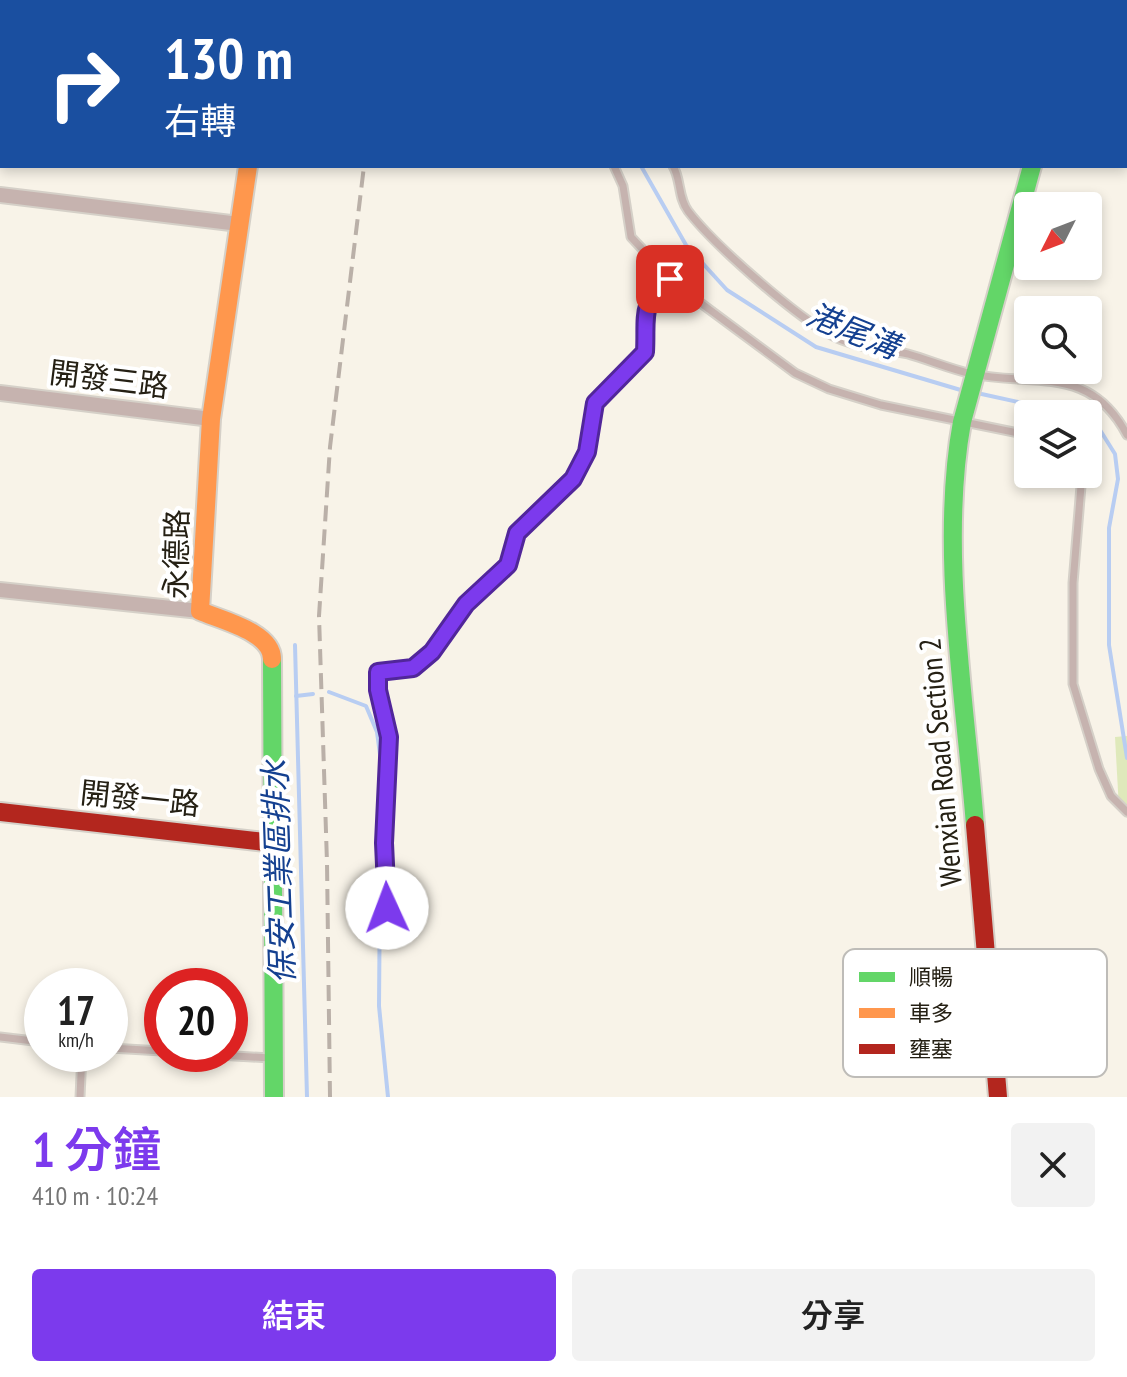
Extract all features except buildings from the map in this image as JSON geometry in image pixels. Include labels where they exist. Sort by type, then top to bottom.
[{"type":"street","name":"永德路","points":[[248,168],[211,419],[200,611],[261,638],[272,651],[274,1097]]},
{"type":"street","name":"Wenxian Road Section 2","points":[[986,949],[952,542],[954,465],[974,374],[1031,168]]},
{"type":"street","points":[[0,195],[239,224]]},
{"type":"street","name":"開發三路","points":[[0,393],[211,419]]},
{"type":"street","points":[[0,590],[200,611]]},
{"type":"street","name":"開發一路","points":[[0,812],[274,843]]},
{"type":"street","name":"Wenxian Road Section 2","points":[[996,1077],[998,1097]]},
{"type":"lane","points":[[615,168],[623,186],[631,237],[670,279],[795,373],[829,389],[881,405],[1014,432]]},
{"type":"lane","points":[[674,168],[686,209],[753,274],[829,334],[846,342],[908,354],[974,374],[1020,377],[1074,387],[1110,410],[1127,435]]},
{"type":"lane","points":[[387,908],[384,843],[389,737],[378,690],[378,672],[413,668],[432,652],[466,604],[508,565],[517,533],[573,479],[587,452],[595,403],[645,352],[645,310],[654,291],[670,279]]},
{"type":"lane","points":[[1081,488],[1073,583],[1073,684],[1099,769],[1111,796],[1127,812]]},
{"type":"lane","points":[[0,1037],[24,1040]]},
{"type":"lane","points":[[248,1057],[274,1059]]},
{"type":"lane","points":[[80,1097],[81,1072]]},
{"type":"green space","points":[[1127,736],[1127,818],[1119,809],[1115,737]]},
{"type":"waterway","name":"港尾溝","points":[[642,168],[686,245],[727,290],[816,347],[964,391]]},
{"type":"waterway","name":"港尾溝","points":[[977,393],[1014,401]]},
{"type":"waterway","name":"港尾溝","points":[[1102,433],[1115,454],[1118,479],[1109,528],[1109,645],[1127,758]]},
{"type":"waterway","name":"保安工業區排水","points":[[295,645],[307,1097]]},
{"type":"waterway","points":[[329,692],[366,706],[377,732],[381,762],[379,1006],[388,1097]]},
{"type":"waterway","points":[[296,696],[313,694]]},
{"type":"railway","points":[[330,1097],[319,616],[330,447],[364,168]]},
{"type":"traffic: fast","points":[[975,825],[953,571],[956,470],[962,422],[1031,168]]},
{"type":"traffic: fast","points":[[272,659],[274,1097]]},
{"type":"traffic: slow","points":[[248,168],[211,419],[200,611],[255,634],[264,641],[272,659]]},
{"type":"traffic: jam","points":[[0,812],[274,843]]},
{"type":"traffic: jam","points":[[975,825],[985,949]]},
{"type":"traffic: jam","points":[[996,1077],[998,1097]]},
{"type":"route","points":[[387,908],[384,843],[389,737],[378,690],[378,672],[413,668],[432,652],[466,604],[508,565],[517,533],[557,498],[573,479],[587,452],[595,403],[645,352],[645,310],[654,291],[670,279]]}]
